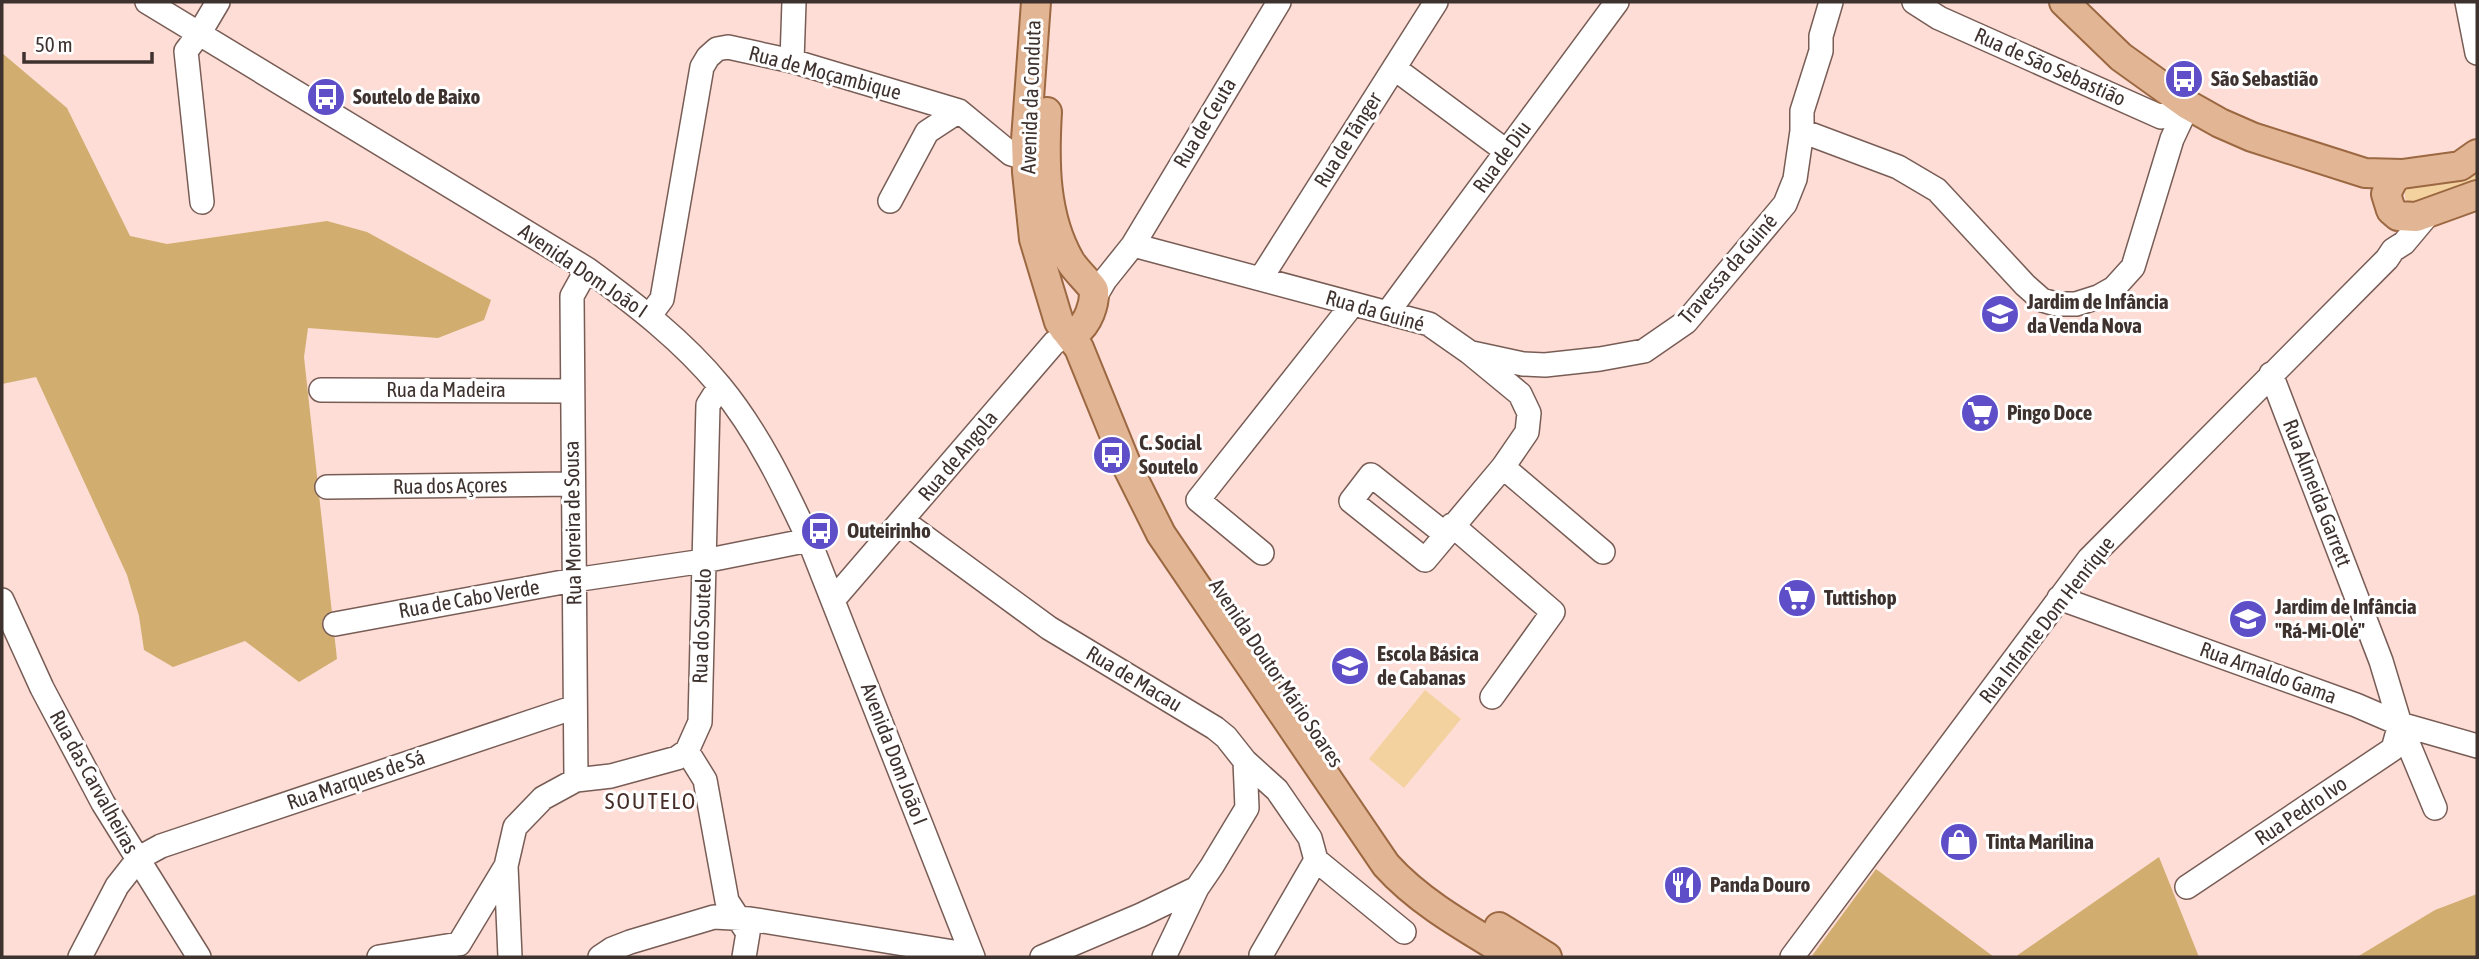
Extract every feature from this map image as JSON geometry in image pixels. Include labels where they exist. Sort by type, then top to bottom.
[{"type":"main road","name":"Avenida da Conduta","points":[[1035,2],[1026,158],[1034,239],[1067,331]]},
{"type":"main road","name":"Avenida da Conduta","points":[[1055,2],[1045,140],[1048,196],[1052,220],[1070,261],[1094,286]]},
{"type":"main road","points":[[2064,2],[2121,57],[2188,105],[2220,124],[2365,173],[2393,192],[2398,216],[2407,218],[2430,212],[2477,195]]},
{"type":"main road","points":[[2393,192],[2460,166],[2477,153]]},
{"type":"main road","name":"Rua de Angola","points":[[1067,331],[1068,288],[1073,281],[1094,286]]},
{"type":"main road","name":"Avenida Doutor Mário Soares","points":[[1067,331],[1126,466],[1161,534],[1386,865],[1421,897],[1514,957]]},
{"type":"main road","name":"Avenida Doutor Mário Soares","points":[[1067,331],[1091,347],[1160,497],[1175,523],[1388,838],[1418,873],[1546,957]]},
{"type":"street","name":"Avenida Dom João I","points":[[147,2],[587,269],[650,315],[720,386],[753,431],[810,540],[973,956]]},
{"type":"street","points":[[202,202],[186,51],[219,2]]},
{"type":"street","points":[[219,2],[227,51]]},
{"type":"street","points":[[792,61],[794,2]]},
{"type":"street","name":"Rua de Ceuta","points":[[1133,244],[1279,2]]},
{"type":"street","name":"Rua de Tânger","points":[[1261,278],[1436,2]]},
{"type":"street","name":"Rua de Diu","points":[[1388,313],[1617,2]]},
{"type":"street","name":"Travessa da Guiné","points":[[1469,352],[1523,364],[1545,365],[1600,359],[1644,351],[1686,323],[1785,204],[1795,179],[1802,111],[1821,51],[1821,36],[1831,2]]},
{"type":"street","name":"Rua de São Sebastião","points":[[1914,2],[1939,18],[2161,117],[2188,105]]},
{"type":"street","points":[[2467,2],[2477,53]]},
{"type":"street","name":"Rua de Moçambique","points":[[650,315],[662,299],[702,67],[717,49],[728,47],[792,61],[959,111],[1011,154],[1026,158]]},
{"type":"street","points":[[1394,68],[1506,151]]},
{"type":"street","points":[[1802,131],[1898,167],[1937,190],[2042,300],[2056,304],[2076,304],[2114,288],[2133,267],[2172,139],[2188,105]]},
{"type":"street","points":[[891,201],[927,132],[959,111]]},
{"type":"street","points":[[2393,192],[2393,250]]},
{"type":"street","name":"Rua Infante Dom Henrique","points":[[1792,957],[2089,559],[2393,250],[2404,243],[2430,212]]},
{"type":"street","name":"Rua de Angola","points":[[1094,286],[1133,244]]},
{"type":"street","name":"Rua da Guiné","points":[[1133,244],[1429,324],[1469,352],[1520,394],[1529,413],[1527,432],[1503,467],[1449,529],[1553,612],[1492,696]]},
{"type":"street","name":"Rua Moreira de Sousa","points":[[576,780],[572,296],[587,269]]},
{"type":"street","points":[[1262,553],[1198,500],[1352,305]]},
{"type":"street","name":"Rua de Angola","points":[[833,600],[1067,331]]},
{"type":"street","name":"Rua Almeida Garrett","points":[[2271,374],[2381,661],[2400,724],[2435,808]]},
{"type":"street","name":"Rua do Soutelo","points":[[687,751],[699,722],[708,405],[720,386]]},
{"type":"street","name":"Rua da Madeira","points":[[321,390],[572,391]]},
{"type":"street","points":[[1503,467],[1603,552]]},
{"type":"street","name":"Rua dos Açores","points":[[327,488],[573,484]]},
{"type":"street","name":"Rua de Macau","points":[[903,521],[1049,628],[1226,737],[1245,761],[1277,790],[1310,838],[1316,860]]},
{"type":"street","name":"Rua de Cabo Verde","points":[[335,624],[574,580],[704,561],[810,540]]},
{"type":"street","name":"Rua Arnaldo Gama","points":[[2059,598],[2356,705],[2400,724],[2477,746]]},
{"type":"street","name":"Rua das Carvalheiras","points":[[2,600],[42,688],[97,792],[139,858],[117,886],[79,957]]},
{"type":"street","name":"Rua Marques de Sá","points":[[139,858],[161,846],[575,708]]},
{"type":"street","name":"Rua Pedro Ivo","points":[[2187,887],[2393,749],[2400,724]]},
{"type":"street","points":[[510,957],[506,866],[515,827],[543,798],[576,780],[611,776],[677,758],[687,751],[705,780],[727,901],[748,933],[744,957]]},
{"type":"street","points":[[1164,956],[1196,888],[1247,807],[1245,761]]},
{"type":"street","points":[[1247,807],[1266,800],[1288,806]]},
{"type":"street","points":[[139,858],[199,957]]},
{"type":"street","points":[[1261,955],[1316,860],[1404,933]]},
{"type":"street","points":[[379,957],[459,944],[506,866]]},
{"type":"street","points":[[1042,957],[1141,915],[1196,888]]},
{"type":"street","points":[[1141,915],[1154,922],[1161,932],[1164,956]]},
{"type":"street","points":[[600,957],[630,942],[714,917],[737,918],[973,956]]},
{"type":"shaded area","points":[[2,53],[67,108],[130,236],[167,244],[327,221],[367,232],[491,300],[484,320],[438,338],[308,328],[304,357],[337,659],[299,682],[245,641],[173,667],[144,650],[139,616],[127,575],[36,377],[2,384]]},
{"type":"shaded area","points":[[2477,173],[2477,179],[2415,203],[2409,203],[2405,198],[2405,191],[2410,187],[2468,178]]},
{"type":"shaded area","points":[[1425,690],[1461,719],[1404,788],[1369,759]]},
{"type":"shaded area","points":[[2159,857],[2199,957],[2015,957]]},
{"type":"shaded area","points":[[1876,869],[1994,957],[1811,957]]},
{"type":"shaded area","points":[[2477,894],[2477,957],[2357,957],[2435,910]]},
{"type":"place","name":"São Sebastião","points":[[2184,79]]},
{"type":"place","name":"Soutelo de Baixo","points":[[326,97]]},
{"type":"place","name":"Jardim de Infância da Venda Nova","points":[[2000,314]]},
{"type":"place","name":"Pingo Doce","points":[[1980,413]]},
{"type":"place","name":"C. Social Soutelo","points":[[1112,455]]},
{"type":"place","name":"Outeirinho","points":[[820,531]]},
{"type":"place","name":"Tuttishop","points":[[1797,598]]},
{"type":"place","name":"Jardim de Infância \"Rá-Mi-Olé\"","points":[[2248,619]]},
{"type":"place","name":"Escola Básica de Cabanas","points":[[1350,666]]},
{"type":"place","name":"Tinta Marilina","points":[[1959,842]]},
{"type":"place","name":"Panda Douro","points":[[1683,885]]},
{"type":"district","name":"SOUTELO","points":[[651,801]]}]
